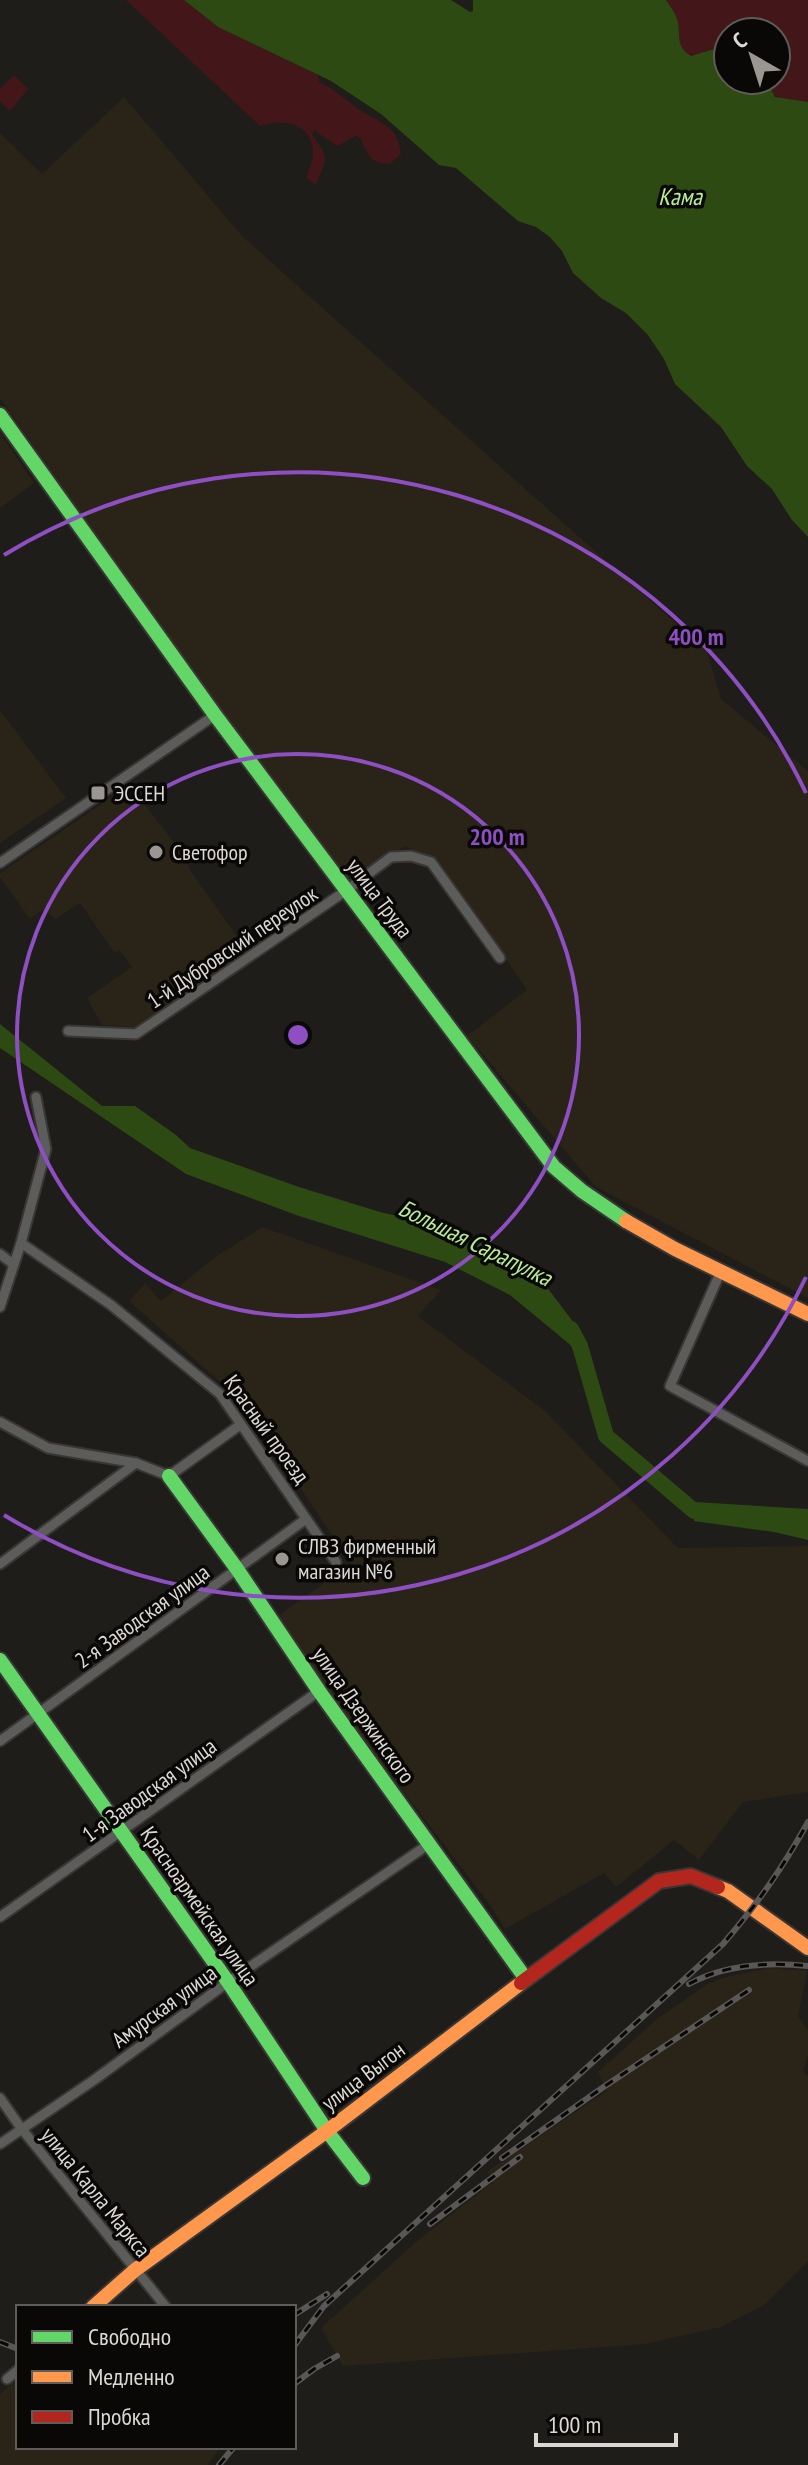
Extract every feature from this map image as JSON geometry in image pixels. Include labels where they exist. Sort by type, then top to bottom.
[{"type":"street","name":"улица Труда","points":[[0,415],[215,715],[554,1167],[583,1194],[627,1222],[808,1314]]},
{"type":"street","points":[[0,863],[215,715]]},
{"type":"street","name":"1-й Дубровский переулок","points":[[68,1031],[136,1034],[391,857],[411,856],[431,862],[500,958]]},
{"type":"street","points":[[0,1307],[46,1149],[36,1097]]},
{"type":"street","name":"Красный проезд","points":[[21,1243],[111,1305],[220,1394],[336,1562]]},
{"type":"street","points":[[0,1254],[13,1264]]},
{"type":"street","points":[[721,1271],[670,1386],[808,1461]]},
{"type":"street","points":[[0,1422],[48,1448],[136,1463],[169,1476],[240,1425]]},
{"type":"street","points":[[0,1564],[136,1463]]},
{"type":"street","name":"улица Дзержинского","points":[[169,1476],[526,1979]]},
{"type":"street","name":"2-я Заводская улица","points":[[0,1741],[306,1519]]},
{"type":"street","name":"Красноармейская улица","points":[[0,1660],[228,1982],[327,2131],[363,2178]]},
{"type":"street","name":"1-я Заводская улица","points":[[0,1917],[319,1691]]},
{"type":"street","name":"Амурская улица","points":[[0,2144],[429,1844]]},
{"type":"street","name":"улица Выгон","points":[[95,2305],[135,2270],[327,2131],[659,1881],[691,1876],[728,1891],[808,1948]]},
{"type":"street","name":"улица Карла Маркса","points":[[0,2098],[164,2305]]},
{"type":"street","points":[[7,2379],[16,2372]]},
{"type":"shaded area","points":[[126,0],[184,0],[218,27],[318,75],[319,82],[391,130],[401,154],[390,164],[378,162],[367,153],[360,137],[337,146],[314,130],[312,135],[325,159],[316,185],[306,177],[313,151],[306,132],[287,123],[260,126]]},
{"type":"shaded area","points":[[666,0],[808,0],[808,102],[777,96],[792,96],[792,16],[712,16],[712,50],[690,56],[682,48],[674,11]]},
{"type":"shaded area","points":[[14,75],[28,89],[10,111],[0,101],[0,89]]},
{"type":"shaded area","points":[[124,97],[243,237],[707,651],[721,699],[808,771],[808,1298],[596,1187],[467,1036],[527,990],[452,881],[434,858],[405,846],[351,884],[222,713],[0,398],[0,133],[42,174]]},
{"type":"shaded area","points":[[0,433],[34,483],[0,508]]},
{"type":"shaded area","points":[[0,710],[66,798],[0,843]]},
{"type":"shaded area","points":[[125,788],[132,798],[145,805],[187,859],[189,869],[248,951],[135,1027],[102,1025],[87,998],[132,967],[120,950],[114,952],[80,903],[55,919],[44,909],[30,919],[0,877],[0,873]]},
{"type":"shaded area","points":[[262,1227],[441,1290],[418,1316],[545,1411],[678,1548],[808,1546],[808,1792],[743,1802],[699,1860],[674,1840],[616,1887],[604,1873],[505,1929],[332,1698],[279,1615],[351,1564],[244,1403],[129,1301],[145,1283],[161,1301],[211,1260]]},
{"type":"shaded area","points":[[770,1968],[807,1971],[798,2016],[808,2030],[808,2056],[803,2070],[808,2076],[808,2261],[764,2305],[721,2327],[645,2344],[343,2366],[321,2328],[416,2242],[493,2182],[488,2171],[607,2091],[598,2072],[657,2019],[707,1984]]},
{"type":"shaded area","points":[[16,2381],[16,2449],[219,2449],[208,2465],[0,2465],[0,2394]]},
{"type":"water","name":"Кама","points":[[184,0],[451,0],[470,12],[473,11],[473,0],[666,0],[677,19],[682,48],[691,56],[712,50],[712,96],[774,96],[808,102],[808,537],[792,520],[772,489],[747,466],[721,427],[675,384],[664,359],[648,335],[626,313],[601,298],[573,273],[562,251],[550,237],[536,227],[518,221],[456,168],[439,165],[381,114],[331,81],[218,27]]},
{"type":"water","points":[[0,1024],[102,1106],[135,1106],[190,1148],[380,1212],[450,1228],[496,1251],[546,1286],[574,1323],[582,1345],[573,1347],[510,1295],[445,1262],[296,1215],[186,1174],[0,1048]]},
{"type":"water","points":[[695,1502],[808,1509],[808,1540],[694,1521]]},
{"type":"waterway","name":"Большая Сарапулка","points":[[571,1329],[580,1346],[606,1436],[694,1511],[714,1513]]},
{"type":"railway","points":[[296,2343],[324,2306],[723,1944],[769,1885],[808,1822]]},
{"type":"railway","points":[[689,1984],[732,1968],[778,1964],[808,1966]]},
{"type":"railway","points":[[502,2158],[749,1990]]},
{"type":"railway","points":[[430,2224],[520,2157]]},
{"type":"railway","points":[[296,2314],[327,2294]]},
{"type":"railway","points":[[0,2342],[16,2348]]},
{"type":"railway","points":[[296,2382],[337,2356]]},
{"type":"railway","points":[[219,2465],[232,2449]]},
{"type":"traffic: fast","points":[[0,415],[215,715],[554,1167],[582,1191],[626,1221]]},
{"type":"traffic: fast","points":[[169,1476],[526,1979]]},
{"type":"traffic: fast","points":[[0,1660],[228,1982],[327,2131],[363,2178]]},
{"type":"traffic: slow","points":[[626,1221],[675,1249],[808,1314]]},
{"type":"traffic: slow","points":[[718,1887],[808,1948]]},
{"type":"traffic: slow","points":[[95,2305],[135,2270],[327,2131],[521,1983]]},
{"type":"traffic: jam","points":[[521,1983],[659,1881],[691,1876],[718,1887]]},
{"type":"place","name":"ЭССЕН","points":[[98,793]]},
{"type":"place","name":"Светофор","points":[[156,852]]},
{"type":"place","name":"СЛВЗ фирменный магазин №6","points":[[282,1559]]}]
